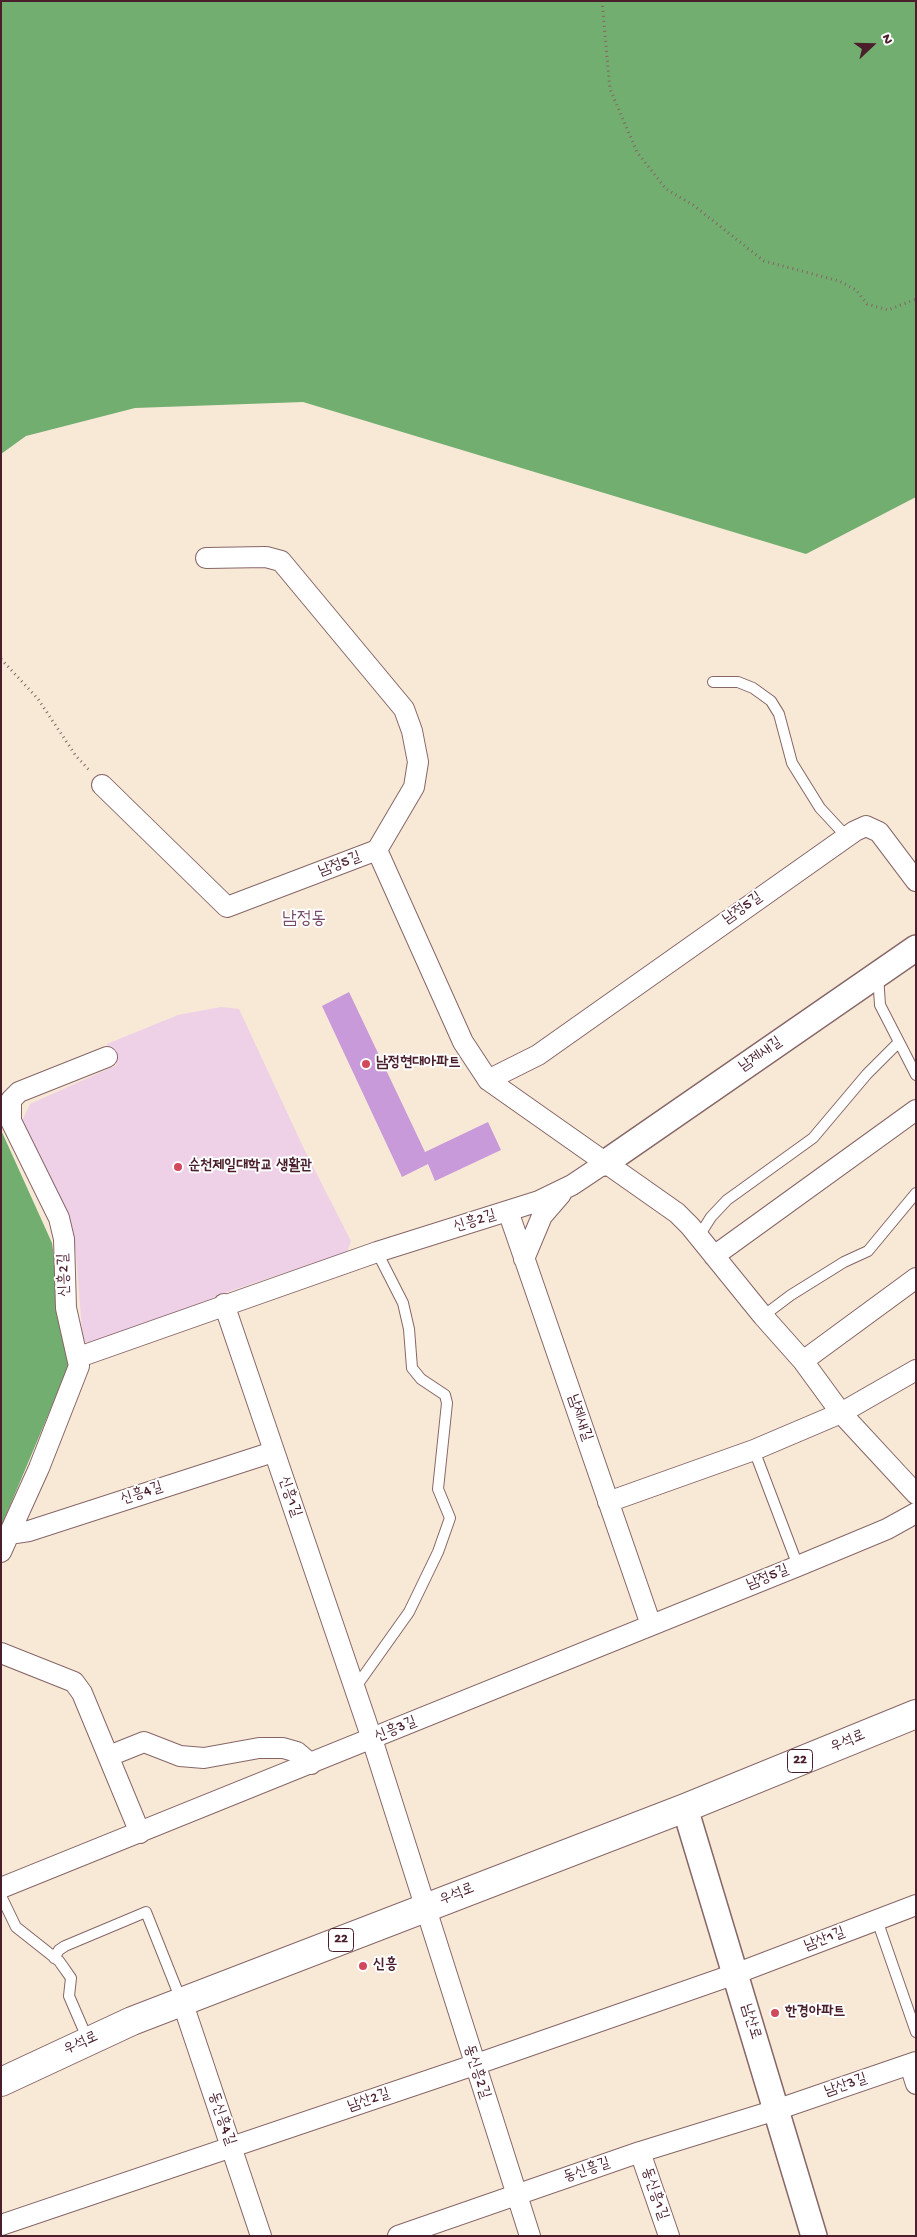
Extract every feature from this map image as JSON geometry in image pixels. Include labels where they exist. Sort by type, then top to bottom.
[{"type":"main road","name":"우석로","points":[[1,2082],[88,2040],[182,2002],[685,1808],[916,1714]]},
{"type":"street","points":[[206,558],[266,557],[281,561],[404,709],[412,731],[418,762],[414,787],[377,850]]},
{"type":"street","name":"남정5길","points":[[102,785],[227,907],[377,850],[463,1042],[488,1080],[677,1213],[699,1236],[763,1316],[803,1361],[841,1413],[916,1494]]},
{"type":"street","name":"남정5길","points":[[488,1080],[538,1055],[846,836],[866,826],[879,832],[916,881]]},
{"type":"street","name":"남제새길","points":[[606,1163],[916,948]]},
{"type":"street","name":"신흥2길","points":[[5,1543],[79,1366],[79,1357],[66,1308],[64,1239],[59,1218],[11,1121],[11,1100],[18,1092],[107,1057]]},
{"type":"street","points":[[714,1256],[916,1110]]},
{"type":"street","name":"신흥2길","points":[[79,1357],[224,1304],[377,1252],[508,1211],[569,1187],[606,1163]]},
{"type":"street","points":[[524,1259],[542,1216],[569,1187]]},
{"type":"street","name":"남제새길","points":[[508,1211],[651,1625]]},
{"type":"street","points":[[803,1361],[916,1278]]},
{"type":"street","name":"신흥1길","points":[[224,1304],[372,1739],[425,1908]]},
{"type":"street","points":[[608,1502],[754,1450],[841,1413],[916,1370]]},
{"type":"street","name":"신흥4길","points":[[5,1543],[29,1531],[273,1452]]},
{"type":"street","points":[[798,1566],[887,1528],[916,1513]]},
{"type":"street","name":"남정5길","points":[[651,1625],[798,1566]]},
{"type":"street","name":"신흥3길","points":[[1,1888],[651,1625]]},
{"type":"street","points":[[1,1654],[74,1682],[82,1693],[140,1833]]},
{"type":"street","points":[[109,1756],[144,1742],[180,1756],[204,1758],[259,1748],[283,1748],[297,1752],[311,1764]]},
{"type":"street","name":"남산로","points":[[685,1808],[814,2236]]},
{"type":"street","name":"남산1길","points":[[735,1974],[916,1905]]},
{"type":"street","name":"동신흥2길","points":[[425,1908],[474,2066],[530,2236]]},
{"type":"street","name":"남산2길","points":[[1,2225],[474,2066],[735,1974]]},
{"type":"street","name":"동신흥4길","points":[[182,2002],[261,2236]]},
{"type":"street","points":[[913,2063],[916,2084]]},
{"type":"street","name":"남산3길","points":[[776,2110],[913,2063]]},
{"type":"street","name":"동신흥길","points":[[398,2236],[640,2152],[776,2110]]},
{"type":"street","name":"동신흥1길","points":[[640,2152],[668,2236]]},
{"type":"lane","points":[[713,682],[738,682],[753,688],[771,701],[780,714],[792,763],[820,808],[846,836]]},
{"type":"lane","points":[[878,974],[880,1005],[916,1075]]},
{"type":"lane","points":[[699,1236],[711,1217],[726,1200],[813,1138],[867,1074],[898,1043]]},
{"type":"lane","points":[[763,1316],[791,1295],[844,1262],[868,1250],[916,1193]]},
{"type":"lane","points":[[354,1689],[409,1612],[438,1552],[450,1518],[438,1489],[447,1403],[445,1395],[421,1379],[412,1368],[409,1329],[403,1303],[377,1252]]},
{"type":"lane","name":"남정5길","points":[[754,1450],[798,1566]]},
{"type":"lane","points":[[1,1896],[16,1927],[54,1958],[71,1978],[69,1996],[88,2040]]},
{"type":"lane","points":[[54,1958],[65,1946],[146,1912],[182,2002]]},
{"type":"lane","points":[[877,1920],[916,2032]]},
{"type":"path","points":[[602,1],[610,89],[636,152],[666,189],[693,205],[764,261],[839,281],[856,290],[867,304],[888,310],[916,299]]},
{"type":"path","points":[[1,659],[38,699],[76,756],[102,785]]},
{"type":"shaded area","name":"순천제일대학교 생활관","points":[[221,1007],[239,1009],[305,1151],[351,1241],[347,1252],[230,1291],[99,1344],[85,1342],[82,1330],[76,1254],[68,1214],[21,1123],[30,1104],[117,1065],[107,1044],[178,1015]]},
{"type":"green space","points":[[1,1],[916,1],[916,497],[806,554],[303,402],[135,408],[26,436],[1,454]]},
{"type":"green space","points":[[1,1130],[52,1243],[70,1363],[1,1527]]},
{"type":"building","name":"남정현대아파트","points":[[349,992],[425,1152],[488,1122],[501,1150],[435,1181],[428,1164],[402,1177],[322,1006]]},
{"type":"place","name":"남정현대아파트","points":[[366,1064]]},
{"type":"place","name":"순천제일대학교 생활관","points":[[178,1167]]},
{"type":"place","name":"신흥","points":[[363,1966]]},
{"type":"place","name":"한경아파트","points":[[775,2013]]},
{"type":"district","name":"남정동","points":[[304,920]]}]
